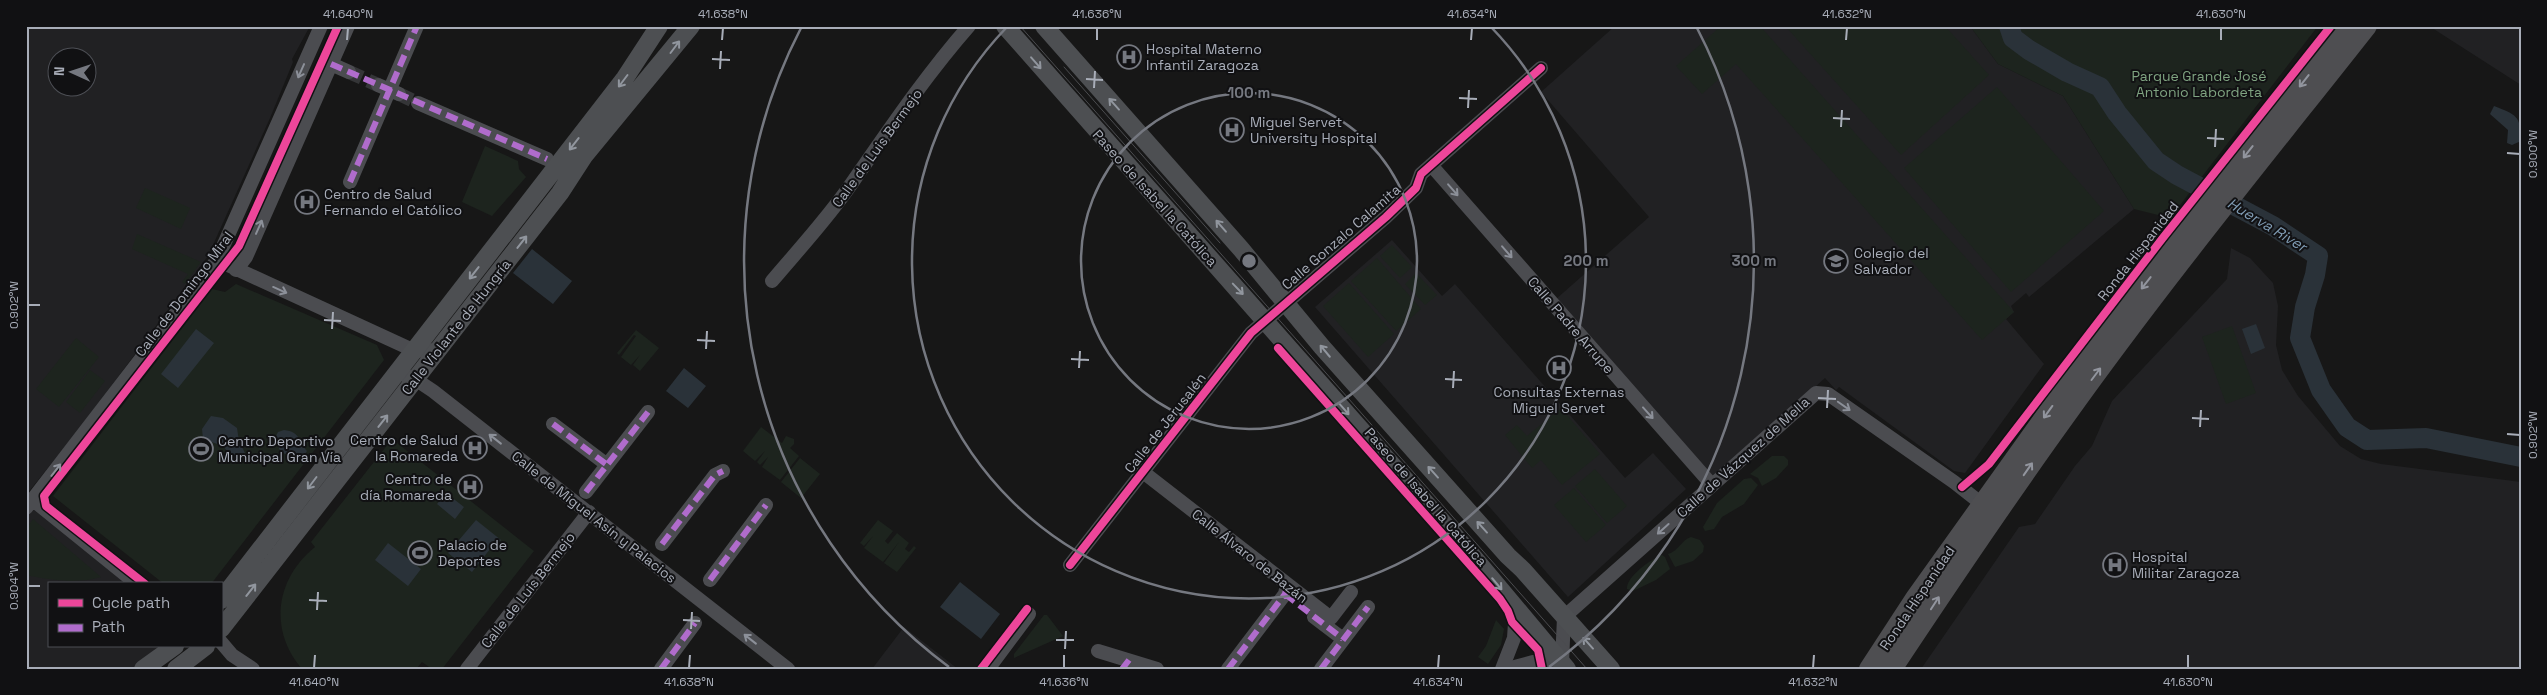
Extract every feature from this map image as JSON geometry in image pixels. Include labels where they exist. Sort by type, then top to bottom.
[{"type":"highway","name":"Ronda Hispanidad","points":[[2336,52],[2347,26]]},
{"type":"highway","name":"Ronda Hispanidad","points":[[1875,666],[1982,504],[2074,376],[2183,248],[2336,52],[2367,26]]},
{"type":"highway","name":"Ronda Hispanidad","points":[[1875,666],[1951,579],[2183,248]]},
{"type":"main road","points":[[636,94],[656,46],[659,26]]},
{"type":"main road","name":"Calle Violante de Hungría","points":[[222,600],[626,78],[650,44],[659,26]]},
{"type":"main road","name":"Calle Violante de Hungría","points":[[222,628],[560,193],[584,156],[691,26]]},
{"type":"main road","name":"Paseo de Isabel la Católica","points":[[1005,26],[1202,252],[1266,319],[1564,666]]},
{"type":"main road","name":"Paseo de Isabel la Católica","points":[[1044,26],[1286,302],[1354,384],[1611,669]]},
{"type":"main road","points":[[143,669],[172,648]]},
{"type":"main road","points":[[184,658],[202,648]]},
{"type":"street","name":"Calle de Domingo Miral","points":[[30,504],[218,260],[321,26]]},
{"type":"street","name":"Calle de Domingo Miral","points":[[236,270],[246,257],[348,26]]},
{"type":"street","points":[[350,182],[416,26]]},
{"type":"street","name":"Calle de Luis Bermejo","points":[[772,280],[784,268],[852,183],[878,143],[969,26]]},
{"type":"street","points":[[331,64],[349,72]]},
{"type":"street","name":"Calle Gonzalo Calamita","points":[[1286,302],[1386,217],[1416,188],[1421,174],[1541,68]]},
{"type":"street","points":[[418,103],[547,159]]},
{"type":"street","name":"Calle Padre Arrupe","points":[[1431,165],[1712,485]]},
{"type":"street","points":[[218,260],[236,270],[415,351],[437,350]]},
{"type":"street","name":"Calle de Jerusalén","points":[[1070,565],[1251,334],[1286,302]]},
{"type":"street","name":"Calle de Miguel Asín y Palacios","points":[[395,376],[415,379],[788,669]]},
{"type":"street","name":"Calle de Vázquez de Mella","points":[[1564,617],[1814,394],[1822,392],[1946,476],[1982,504]]},
{"type":"street","points":[[586,492],[648,412]]},
{"type":"street","points":[[553,424],[606,464]]},
{"type":"street","points":[[662,544],[715,475],[723,471]]},
{"type":"street","name":"Calle Álvaro de Bazán","points":[[1143,472],[1286,589],[1331,618],[1351,592]]},
{"type":"street","points":[[30,504],[134,582]]},
{"type":"street","points":[[710,580],[766,505]]},
{"type":"street","name":"Calle de Luis Bermejo","points":[[467,669],[588,512]]},
{"type":"street","points":[[1228,669],[1286,589],[1343,639]]},
{"type":"street","points":[[1321,669],[1368,607]]},
{"type":"street","points":[[1502,669],[1513,644],[1516,608]]},
{"type":"street","points":[[988,669],[1029,614]]},
{"type":"street","points":[[1507,669],[1533,662],[1564,666],[1564,617]]},
{"type":"street","points":[[661,669],[695,622]]},
{"type":"street","points":[[222,643],[232,655],[253,669]]},
{"type":"street","points":[[1098,650],[1125,664],[1158,669]]},
{"type":"shaded area","points":[[26,26],[310,26],[292,59],[293,62],[270,118],[208,256],[80,428],[26,495]]},
{"type":"shaded area","name":"Colegio del Salvador","points":[[1615,26],[1970,26],[1998,64],[2063,96],[2134,209],[2029,297],[2026,293],[2011,306],[2014,312],[2006,319],[2044,364],[1965,473],[1954,471],[1839,387],[1836,390],[1825,378],[1713,479],[1555,300],[1649,217],[1541,92]]},
{"type":"shaded area","points":[[2429,26],[2521,26],[2521,85]]},
{"type":"shaded area","points":[[2494,106],[2516,117],[2520,126],[2521,141],[2512,145],[2507,143],[2508,130],[2490,114]]},
{"type":"shaded area","points":[[1392,240],[1442,296],[1455,284],[1625,478],[1653,453],[1686,489],[1568,597],[1315,307]]},
{"type":"shaded area","points":[[2231,248],[2250,258],[2273,283],[2278,306],[2276,345],[2282,370],[2298,396],[2340,446],[2361,459],[2381,464],[2521,482],[2520,669],[1921,669],[2019,527],[2035,524],[2075,466],[2092,446],[2112,401],[2227,279]]},
{"type":"shaded area","points":[[532,249],[572,281],[553,304],[513,273]]},
{"type":"shaded area","points":[[2256,324],[2265,348],[2251,354],[2242,329]]},
{"type":"shaded area","points":[[196,329],[214,343],[178,388],[161,374]]},
{"type":"shaded area","points":[[684,368],[706,386],[688,408],[666,391]]},
{"type":"shaded area","points":[[211,416],[223,418],[237,428],[239,441],[245,453],[242,461],[235,461],[223,446],[203,439],[202,429]]},
{"type":"shaded area","points":[[284,430],[296,435],[307,451],[303,457],[285,454],[279,449],[276,436],[278,432]]},
{"type":"shaded area","points":[[446,493],[464,507],[455,519],[437,504]]},
{"type":"shaded area","points":[[26,500],[128,582],[48,582],[48,648],[161,648],[143,664],[131,669],[26,669]]},
{"type":"shaded area","points":[[476,520],[501,540],[496,546],[494,544],[472,572],[448,553]]},
{"type":"shaded area","points":[[388,543],[421,569],[408,586],[375,560]]},
{"type":"shaded area","points":[[960,582],[1000,614],[981,639],[940,607]]},
{"type":"shaded area","points":[[904,627],[958,669],[872,669]]},
{"type":"green space","points":[[1721,26],[1760,26],[2014,312],[1982,340],[1736,64],[1702,94],[1676,66]]},
{"type":"green space","points":[[1789,26],[1945,26],[1989,75],[1901,155],[1787,28]]},
{"type":"green space","name":"Parque Grande José Antonio Labordeta","points":[[1970,26],[2318,26],[2170,218],[2134,209],[2063,96],[1998,64]]},
{"type":"green space","points":[[1997,87],[2104,211],[2011,292],[1904,168]]},
{"type":"green space","points":[[485,146],[518,161],[519,169],[526,177],[492,216],[462,202]]},
{"type":"green space","points":[[145,188],[190,208],[181,229],[136,208]]},
{"type":"green space","points":[[137,234],[201,262],[185,284],[182,282],[188,274],[132,249]]},
{"type":"green space","points":[[1392,245],[1412,267],[1400,278],[1380,256]]},
{"type":"green space","points":[[1377,258],[1421,309],[1396,331],[1351,281]]},
{"type":"green space","points":[[1416,273],[1437,295],[1425,305],[1405,284]]},
{"type":"green space","points":[[1349,283],[1394,334],[1368,357],[1323,306]]},
{"type":"green space","name":"Centro Deportivo Municipal Gran Vía","points":[[236,284],[377,345],[384,360],[213,582],[161,582],[53,496],[212,289],[225,292]]},
{"type":"green space","points":[[2232,326],[2256,393],[2226,404],[2202,337]]},
{"type":"green space","points":[[636,330],[659,348],[640,371],[633,365],[640,355],[631,365],[621,357],[636,336],[634,335],[619,355],[617,353]]},
{"type":"green space","points":[[76,338],[99,357],[59,407],[36,389]]},
{"type":"green space","points":[[90,370],[105,381],[80,413],[66,402]]},
{"type":"green space","points":[[1561,408],[1600,454],[1562,485],[1541,460],[1532,468],[1505,435],[1517,425],[1527,436]]},
{"type":"green space","points":[[761,427],[782,443],[786,436],[794,439],[794,444],[790,448],[799,456],[780,480],[762,467],[768,457],[760,465],[757,462],[765,451],[755,461],[743,451]]},
{"type":"green space","name":"Palacio de Deportes","points":[[392,439],[534,551],[442,669],[432,669],[422,662],[416,669],[302,669],[291,654],[284,638],[281,605],[285,589],[292,574],[302,560],[315,547],[311,542]]},
{"type":"green space","points":[[1772,456],[1784,456],[1788,460],[1788,465],[1776,478],[1762,486],[1758,478],[1750,474]]},
{"type":"green space","points":[[800,458],[820,474],[801,498],[781,482]]},
{"type":"green space","points":[[1595,469],[1627,506],[1607,523],[1575,486]]},
{"type":"green space","points":[[1751,478],[1758,485],[1744,504],[1722,517],[1714,529],[1705,531],[1703,527],[1717,503],[1744,479]]},
{"type":"green space","points":[[1574,488],[1606,525],[1586,542],[1554,505]]},
{"type":"green space","points":[[33,519],[101,577],[73,581],[26,575],[26,529]]},
{"type":"green space","points":[[878,520],[893,531],[885,541],[888,544],[897,533],[909,543],[905,549],[909,552],[914,546],[916,548],[897,572],[884,563],[899,542],[883,562],[864,548],[873,536],[864,546],[860,543]]},
{"type":"green space","points":[[1691,537],[1700,540],[1704,546],[1703,552],[1693,561],[1675,567],[1668,554],[1672,553],[1685,540]]},
{"type":"green space","points":[[1662,555],[1665,557],[1670,569],[1656,580],[1633,591],[1627,589],[1630,579],[1635,574],[1646,564]]},
{"type":"green space","points":[[1044,615],[1047,615],[1063,636],[1014,658],[1014,654]]},
{"type":"green space","points":[[1496,620],[1504,629],[1501,645],[1488,664],[1478,657],[1486,646]]},
{"type":"waterway","name":"Huerva River","points":[[2009,26],[2013,38],[2029,50],[2067,72],[2100,87],[2117,113],[2156,161],[2177,175],[2273,226],[2318,256],[2315,275],[2305,307],[2300,338],[2321,390],[2347,427],[2367,440],[2426,438],[2521,457]]},
{"type":"tunnel","points":[[349,72],[378,85]]},
{"type":"tunnel","points":[[399,94],[418,103]]},
{"type":"tram line","points":[[1020,26],[1587,669]]},
{"type":"tram line","points":[[1064,67],[1220,243]]},
{"type":"marked path","points":[[350,182],[417,26]]},
{"type":"marked path","points":[[331,64],[547,159]]},
{"type":"marked path","points":[[586,492],[648,412]]},
{"type":"marked path","points":[[553,424],[606,464]]},
{"type":"marked path","points":[[662,544],[715,475],[723,471]]},
{"type":"marked path","points":[[710,580],[766,505]]},
{"type":"marked path","points":[[1228,669],[1285,594],[1287,584]]},
{"type":"marked path","points":[[1285,594],[1343,639]]},
{"type":"marked path","points":[[1321,669],[1368,607]]},
{"type":"marked path","points":[[661,669],[695,623]]},
{"type":"marked path","points":[[1122,669],[1129,660]]},
{"type":"cycle path","points":[[142,582],[46,506],[44,496],[239,246],[338,26]]},
{"type":"cycle path","points":[[1962,487],[1989,464],[2162,239],[2331,26]]},
{"type":"cycle path","points":[[1070,565],[1251,333],[1386,217],[1416,188],[1421,174],[1541,68]]},
{"type":"cycle path","points":[[1278,348],[1500,599],[1508,611],[1512,622],[1538,650],[1542,669]]},
{"type":"cycle path","points":[[981,669],[1027,609]]},
{"type":"place","name":"Hospital Materno Infantil Zaragoza","points":[[1129,57]]},
{"type":"place","name":"Miguel Servet University Hospital","points":[[1232,130]]},
{"type":"place","name":"Centro de Salud Fernando el Católico","points":[[307,202]]},
{"type":"place","name":"Colegio del Salvador","points":[[1836,261]]},
{"type":"place","name":"Consultas Externas Miguel Servet","points":[[1559,368]]},
{"type":"place","name":"Centro de Salud la Romareda","points":[[475,448]]},
{"type":"place","name":"Centro Deportivo Municipal Gran Vía","points":[[201,449]]},
{"type":"place","name":"Centro de día Romareda","points":[[470,487]]},
{"type":"place","name":"Palacio de Deportes","points":[[420,553]]},
{"type":"place","name":"Hospital Militar Zaragoza","points":[[2115,565]]}]
